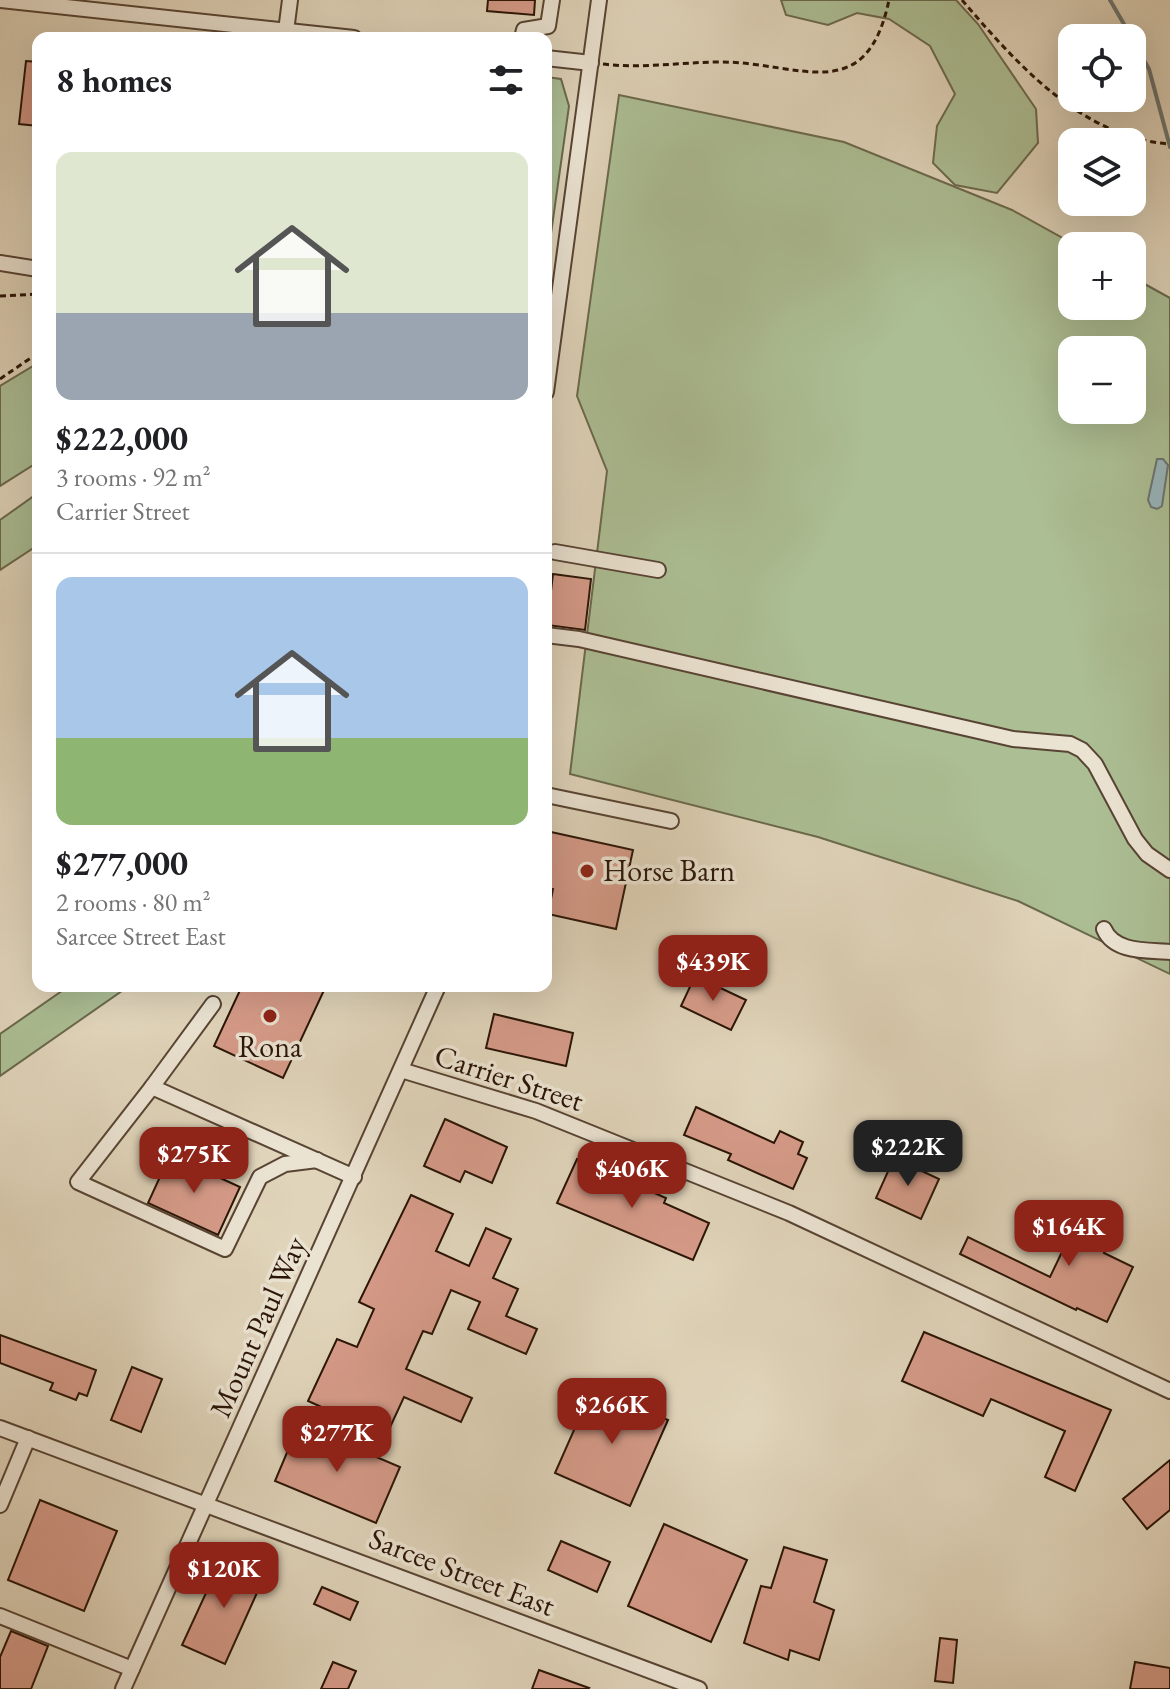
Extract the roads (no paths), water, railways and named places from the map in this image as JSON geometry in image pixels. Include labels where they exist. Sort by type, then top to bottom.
[{"type":"street","points":[[1,0],[83,4],[296,32]]},
{"type":"street","points":[[286,31],[290,0]]},
{"type":"street","points":[[524,32],[548,26],[552,0]]},
{"type":"street","points":[[552,348],[599,0]]},
{"type":"street","points":[[552,59],[591,63]]},
{"type":"street","points":[[0,263],[32,268]]},
{"type":"street","points":[[555,552],[658,570]]},
{"type":"street","points":[[552,636],[1013,739],[1070,744],[1095,764],[1135,839],[1147,854],[1170,870]]},
{"type":"street","points":[[552,796],[671,821]]},
{"type":"street","points":[[1104,929],[1111,940],[1125,947],[1170,952]]},
{"type":"street","name":"Mount Paul Way","points":[[123,1689],[435,992]]},
{"type":"street","points":[[213,1004],[78,1182],[225,1249],[260,1177],[285,1164],[317,1160]]},
{"type":"street","name":"Carrier Street","points":[[401,1070],[536,1111],[789,1213],[1170,1391]]},
{"type":"street","points":[[152,1087],[354,1177]]},
{"type":"street","name":"Sarcee Street East","points":[[0,1428],[699,1689]]},
{"type":"street","points":[[0,1505],[28,1438]]},
{"type":"street","points":[[0,1616],[132,1669]]},
{"type":"water","points":[[1157,459],[1163,459],[1168,465],[1162,506],[1157,509],[1151,507],[1148,500]]},
{"type":"waterway","points":[[1110,0],[1124,24]]},
{"type":"waterway","points":[[1146,64],[1170,147]]},
{"type":"place","name":"Horse Barn","points":[[587,871]]},
{"type":"place","name":"Rona","points":[[270,1016]]}]
